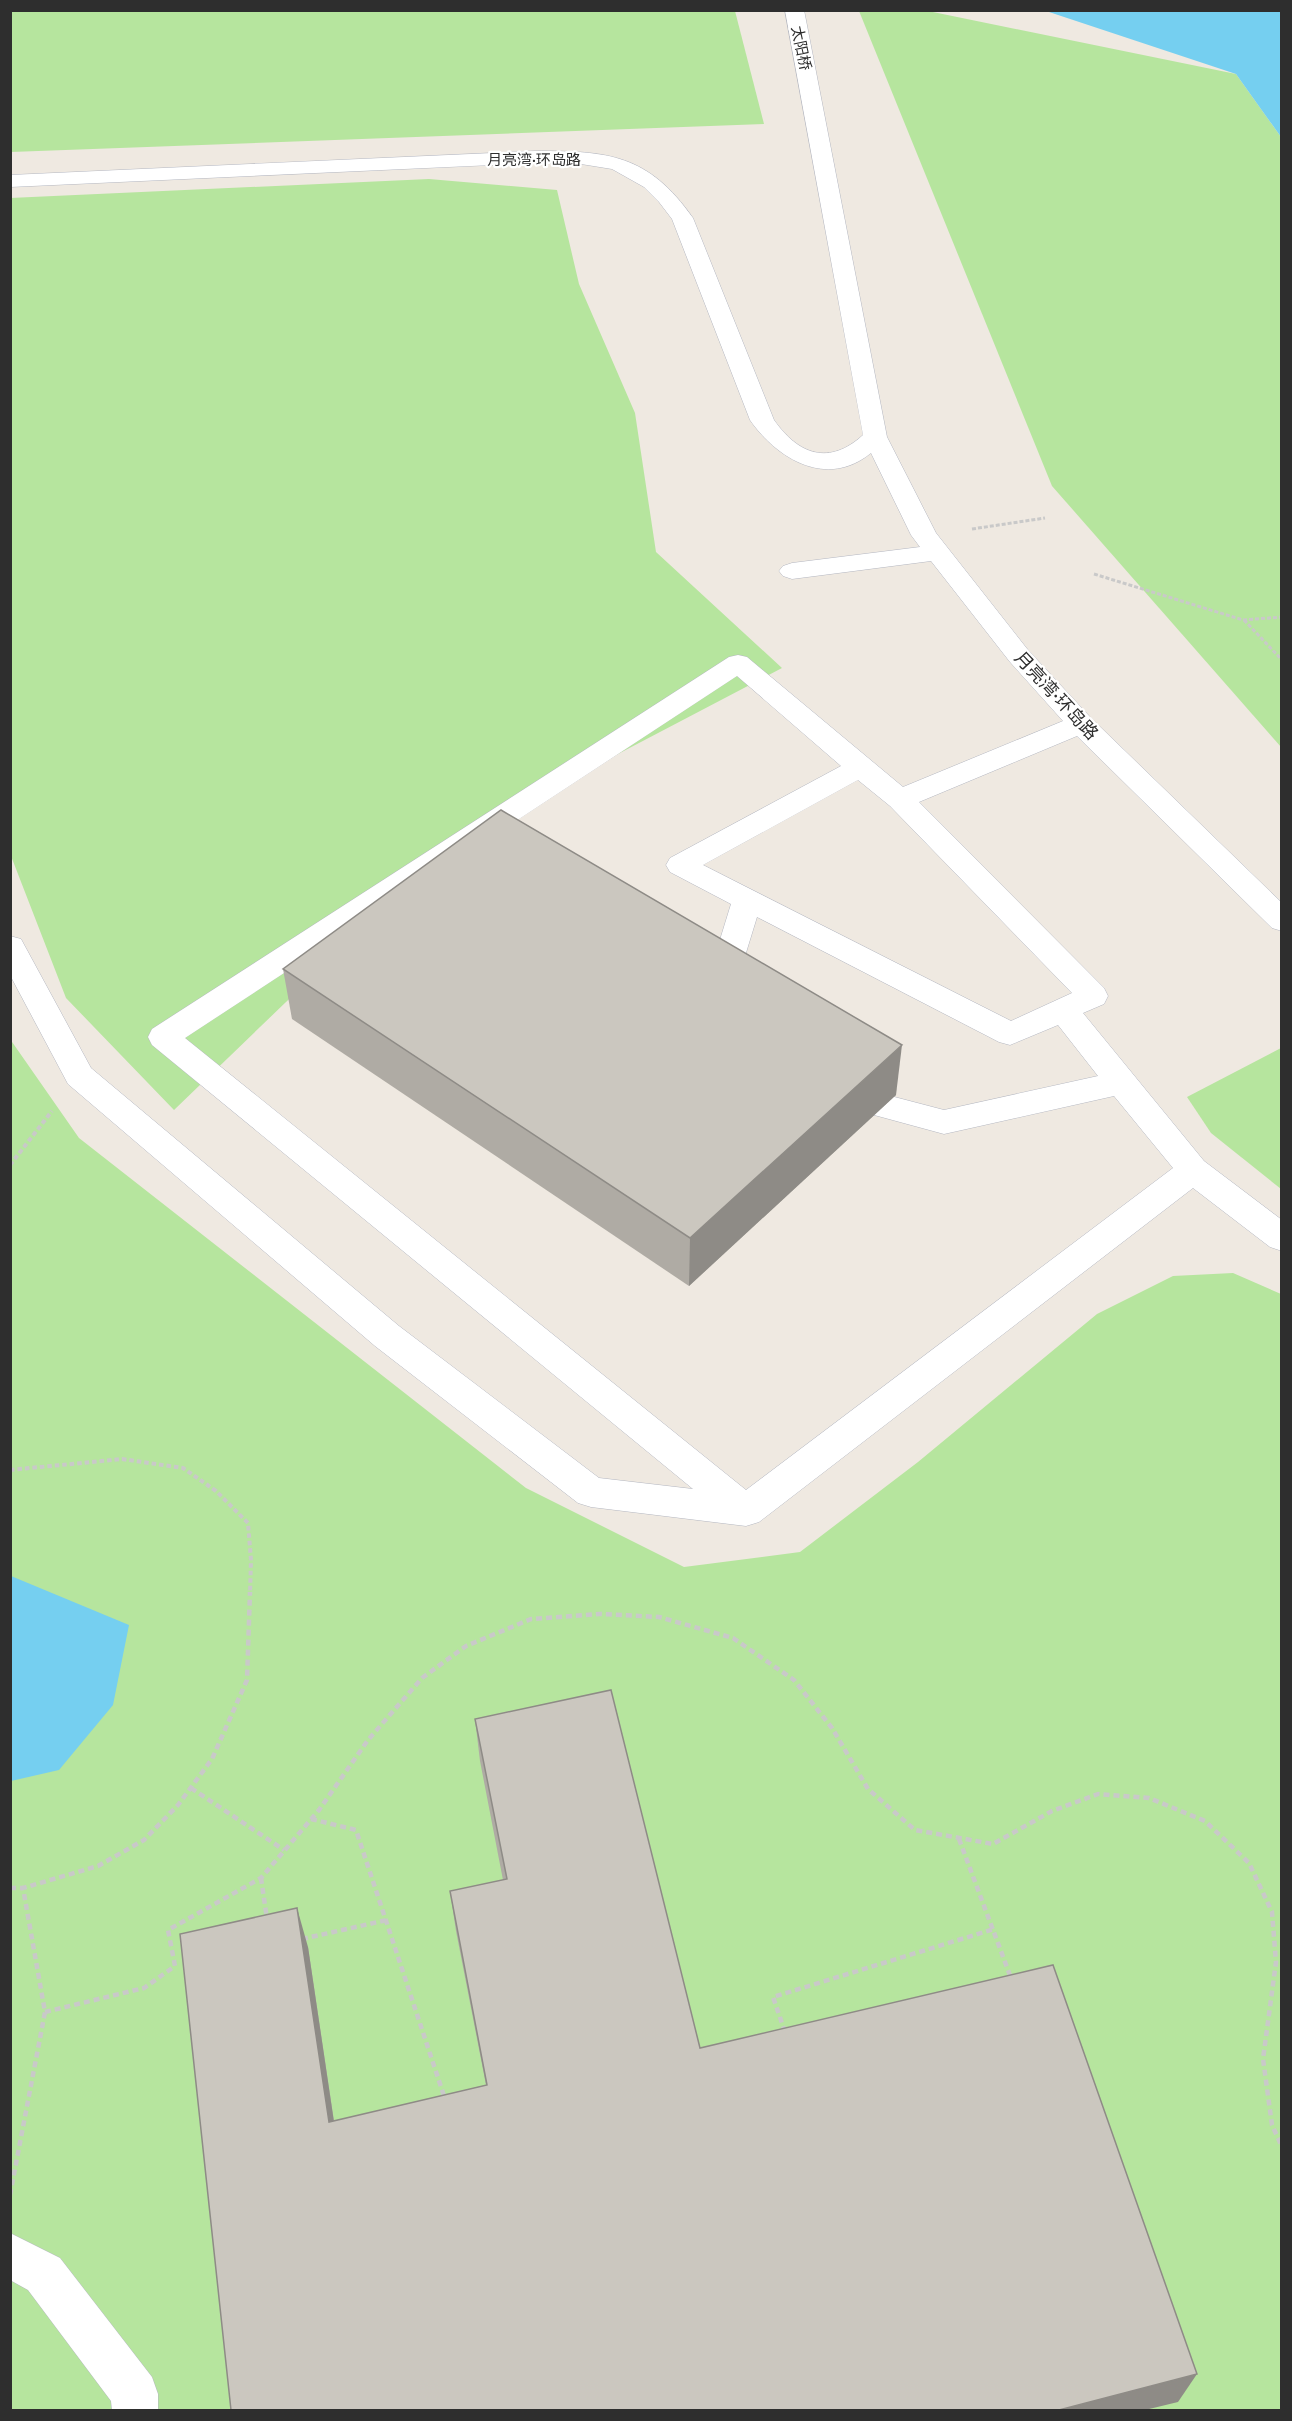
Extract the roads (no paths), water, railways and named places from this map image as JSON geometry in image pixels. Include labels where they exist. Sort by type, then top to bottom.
[{"type":"street","name":"太阳桥","points":[[794,10],[809,85]]},
{"type":"street","name":"月亮湾·环岛路","points":[[809,85],[874,437],[931,544],[1019,656],[1081,724],[1281,921]]},
{"type":"street","name":"月亮湾·环岛路","points":[[10,181],[535,157],[581,158],[622,165],[637,170],[650,180],[682,218],[762,420],[779,443],[804,456],[833,460],[849,458],[874,437]]},
{"type":"street","points":[[792,571],[931,544]]},
{"type":"street","points":[[746,1511],[163,1037],[738,663],[900,799],[1093,996],[1011,1034],[680,865],[860,767]]},
{"type":"street","points":[[900,799],[1081,724]]},
{"type":"street","points":[[742,1012],[726,969],[747,900]]},
{"type":"street","points":[[10,946],[79,1076],[387,1336],[591,1492],[746,1511],[1193,1170]]},
{"type":"street","points":[[1063,1010],[1193,1170],[1281,1238]]},
{"type":"street","points":[[812,1078],[841,1095],[944,1122],[1121,1083]]},
{"type":"street","points":[[10,2255],[44,2274],[135,2394],[135,2410]]},
{"type":"water","points":[[1046,11],[1281,11],[1281,137],[1236,74]]},
{"type":"water","points":[[11,1576],[129,1625],[113,1705],[59,1770],[11,1781]]}]
